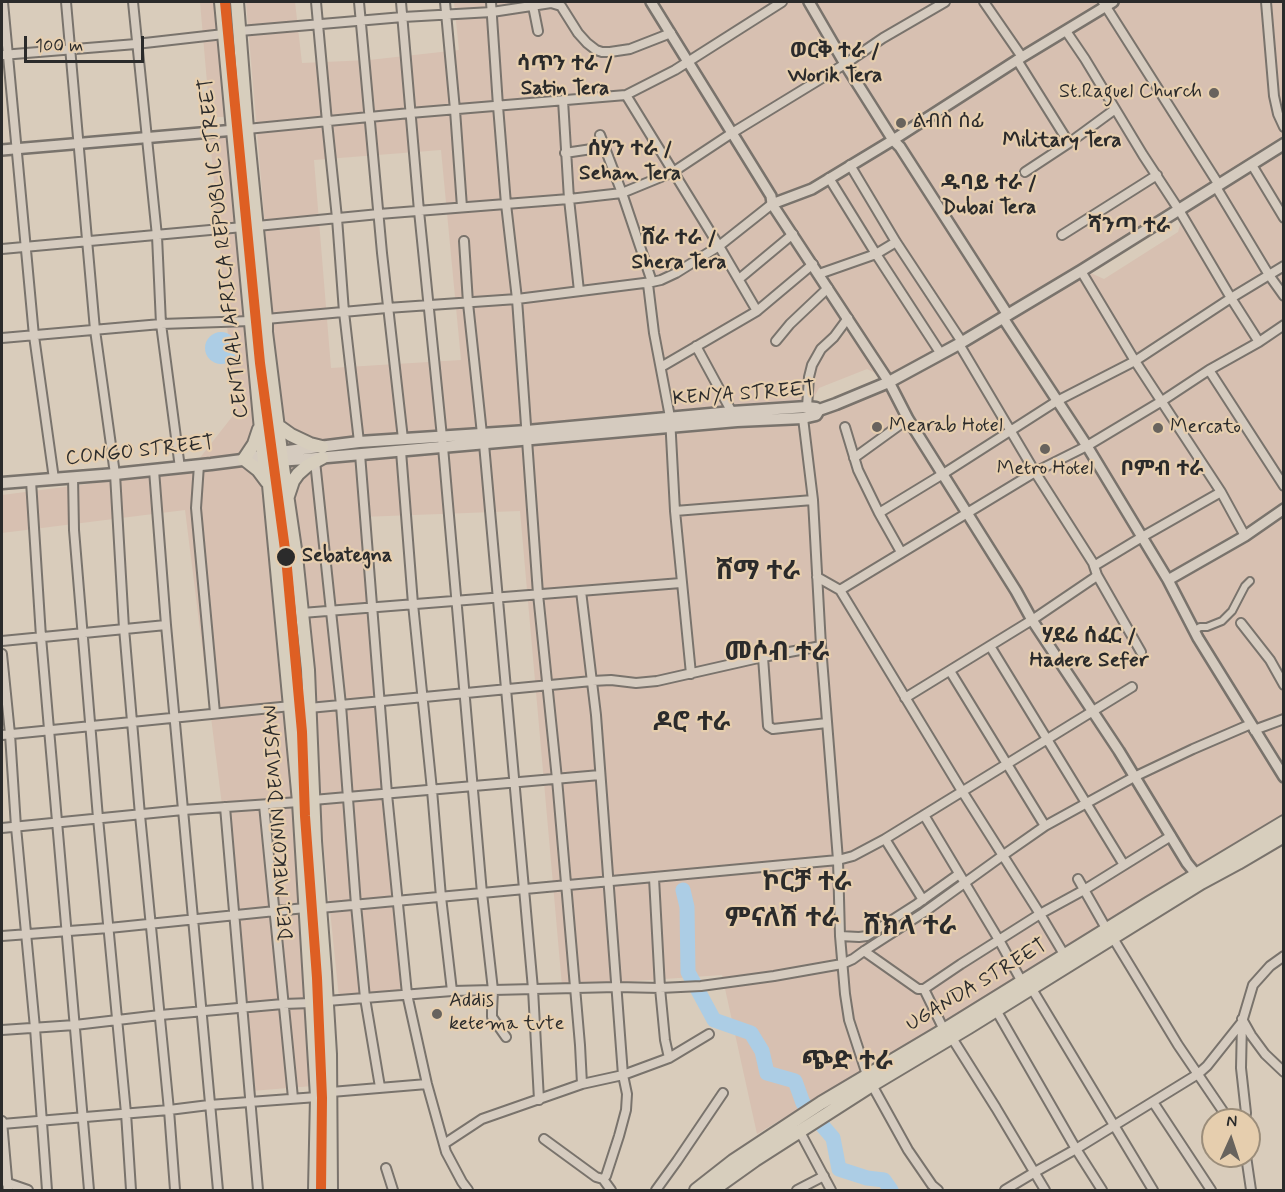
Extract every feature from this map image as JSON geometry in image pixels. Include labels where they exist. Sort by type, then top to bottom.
[{"type":"main road","name":"CENTRAL AFRICA REPUBLIC STREET","points":[[220,2],[264,458]]},
{"type":"main road","name":"CENTRAL AFRICA REPUBLIC STREET","points":[[237,2],[247,129],[267,319],[266,332],[281,456]]},
{"type":"main road","name":"KENYA STREET","points":[[320,455],[359,442],[404,439],[442,442],[734,417],[805,412],[816,415],[819,410],[889,382],[1006,317],[1284,144]]},
{"type":"main road","points":[[261,422],[247,459],[269,485]]},
{"type":"main road","points":[[277,424],[291,435],[310,444],[320,455]]},
{"type":"main road","points":[[288,497],[298,474],[320,455],[400,451],[442,442]]},
{"type":"main road","name":"CONGO STREET","points":[[2,483],[180,468],[281,456],[320,455]]},
{"type":"main road","name":"DEJ. MEKONIN DEMISAW","points":[[281,456],[296,556],[308,670],[313,800],[327,1001],[331,1092],[331,1191]]},
{"type":"main road","name":"DEJ. MEKONIN DEMISAW","points":[[264,458],[269,485],[299,802],[317,1097],[315,1191]]},
{"type":"main road","name":"UGANDA STREET","points":[[713,1191],[825,1108],[1199,879],[1284,822]]},
{"type":"main road","name":"UGANDA STREET","points":[[1199,879],[1239,863],[1284,836]]},
{"type":"main road","name":"UGANDA STREET","points":[[948,1034],[996,1010],[1065,956],[1110,934]]},
{"type":"main road","name":"UGANDA STREET","points":[[696,1191],[733,1161],[802,1125]]},
{"type":"street","points":[[3,2],[5,55],[18,149],[34,336],[54,479]]},
{"type":"street","points":[[66,2],[95,330],[115,474],[124,628],[175,1191]]},
{"type":"street","points":[[132,2],[147,139],[162,324],[180,468]]},
{"type":"street","points":[[316,2],[344,312],[359,442]]},
{"type":"street","points":[[359,2],[387,308],[404,439]]},
{"type":"street","points":[[401,2],[472,786],[493,990],[492,1017],[506,1037]]},
{"type":"street","points":[[446,2],[462,207]]},
{"type":"street","points":[[491,2],[506,204],[517,299],[538,594],[557,779],[582,1084]]},
{"type":"street","points":[[651,2],[771,196],[772,204],[889,382],[908,419],[1032,620],[1199,879]]},
{"type":"street","points":[[2,150],[626,95],[675,70],[782,2]]},
{"type":"street","points":[[809,2],[845,64],[893,140],[900,147],[1087,446],[1168,580],[1194,631],[1284,777]]},
{"type":"street","points":[[257,226],[622,193],[673,172],[883,38],[945,2]]},
{"type":"street","points":[[984,2],[1069,144]]},
{"type":"street","points":[[1266,2],[1274,96],[1284,127]]},
{"type":"street","points":[[240,31],[492,12],[551,3],[561,6],[578,33],[587,43],[602,52],[630,49],[670,33]]},
{"type":"street","points":[[267,319],[517,299],[662,280],[719,246],[772,204],[812,189],[1108,3],[1269,275],[1284,296]]},
{"type":"street","points":[[533,6],[538,31]]},
{"type":"street","points":[[1066,31],[1259,342]]},
{"type":"street","points":[[5,55],[224,34]]},
{"type":"street","points":[[626,95],[757,311]]},
{"type":"street","points":[[563,100],[565,153],[579,291]]},
{"type":"street","points":[[1025,172],[1069,144],[1114,110]]},
{"type":"street","points":[[600,135],[622,193],[650,283],[654,333],[670,422],[675,511],[691,674]]},
{"type":"street","points":[[565,153],[605,147]]},
{"type":"street","points":[[850,165],[1094,566],[1141,652]]},
{"type":"street","points":[[1252,165],[1284,218]]},
{"type":"street","points":[[1062,235],[1157,175]]},
{"type":"street","points":[[829,178],[941,354]]},
{"type":"street","points":[[2,249],[243,226]]},
{"type":"street","points":[[739,279],[793,234]]},
{"type":"street","points":[[465,240],[468,303],[498,597],[533,989],[538,1100]]},
{"type":"street","points":[[819,274],[876,254],[897,242]]},
{"type":"street","points":[[661,367],[757,311],[813,264]]},
{"type":"street","points":[[879,513],[1057,401],[1135,361],[1284,266]]},
{"type":"street","points":[[1081,271],[1135,361],[1221,492],[1245,536]]},
{"type":"street","points":[[776,341],[790,324],[828,288]]},
{"type":"street","points":[[848,318],[834,337],[821,349],[812,365],[808,377],[805,412],[838,860],[840,936],[845,994],[849,1020],[869,1080],[908,1150],[932,1185],[939,1191]]},
{"type":"street","points":[[2,338],[162,324],[252,321]]},
{"type":"street","points":[[840,590],[1035,472],[1087,446],[1284,326]]},
{"type":"street","points":[[696,346],[734,417]]},
{"type":"street","points":[[1209,370],[1284,486]]},
{"type":"street","points":[[854,458],[908,419]]},
{"type":"street","points":[[845,427],[858,470],[901,552]]},
{"type":"street","points":[[400,451],[441,897],[452,991]]},
{"type":"street","points":[[360,454],[387,794],[407,994],[427,1084],[446,1152],[468,1191]]},
{"type":"street","points":[[320,455],[356,904],[365,998],[380,1087]]},
{"type":"street","points":[[199,465],[196,508],[215,713]]},
{"type":"street","points":[[154,470],[192,919],[218,1191]]},
{"type":"street","points":[[73,477],[74,530],[82,633],[132,1191]]},
{"type":"street","points":[[31,481],[41,637],[89,1191]]},
{"type":"street","points":[[1094,566],[1221,492]]},
{"type":"street","points":[[675,511],[813,500]]},
{"type":"street","points":[[1168,580],[1245,536],[1284,509]]},
{"type":"street","points":[[905,698],[1032,620],[1097,575]]},
{"type":"street","points":[[817,577],[840,590],[1065,956]]},
{"type":"street","points":[[1194,631],[1222,621],[1232,611],[1250,581]]},
{"type":"street","points":[[302,614],[681,583]]},
{"type":"street","points":[[581,591],[592,681],[623,1075],[627,1094],[626,1110],[612,1158],[603,1179]]},
{"type":"street","points":[[1241,623],[1270,660],[1284,685]]},
{"type":"street","points":[[2,641],[166,625]]},
{"type":"street","points":[[990,645],[1124,865]]},
{"type":"street","points":[[309,708],[592,681],[611,680],[636,683],[657,681],[821,646]]},
{"type":"street","points":[[2,654],[6,734],[35,1028],[48,1191]]},
{"type":"street","points":[[763,657],[768,726],[773,729],[827,723]]},
{"type":"street","points":[[950,671],[1045,826]]},
{"type":"street","points":[[320,908],[654,878],[838,860],[853,856],[885,839],[1132,687]]},
{"type":"street","points":[[6,734],[291,706]]},
{"type":"street","points":[[327,1001],[452,991],[701,986],[842,964],[854,959],[923,913],[1045,826],[1134,777],[1192,749],[1252,727],[1284,720]]},
{"type":"street","points":[[313,800],[600,775]]},
{"type":"street","points":[[2,828],[183,810],[299,802]]},
{"type":"street","points":[[264,805],[293,1098]]},
{"type":"street","points":[[225,807],[258,1191]]},
{"type":"street","points":[[924,815],[1153,1191]]},
{"type":"street","points":[[864,937],[867,949],[918,989],[924,989],[1040,914],[1084,890],[1171,836]]},
{"type":"street","points":[[885,839],[920,902],[923,913]]},
{"type":"street","points":[[840,936],[864,937],[959,874]]},
{"type":"street","points":[[654,878],[660,988],[669,1058]]},
{"type":"street","points":[[1078,879],[1178,1045],[1221,1108]]},
{"type":"street","points":[[2,936],[109,928],[150,922],[305,908]]},
{"type":"street","points":[[1245,1108],[1241,1068],[1242,1020],[1253,985],[1269,966],[1284,956]]},
{"type":"street","points":[[924,989],[948,1034],[1045,1191]]},
{"type":"street","points":[[2,1030],[312,1003]]},
{"type":"street","points":[[996,1010],[1102,1191]]},
{"type":"street","points":[[1005,1191],[1198,1074],[1207,1066],[1242,1020]]},
{"type":"street","points":[[1242,1020],[1265,1054],[1284,1072]]},
{"type":"street","points":[[444,1144],[482,1119],[582,1084],[623,1075],[669,1058],[709,1034]]},
{"type":"street","points":[[331,1092],[427,1084]]},
{"type":"street","points":[[656,1191],[723,1093]]},
{"type":"street","points":[[2,1124],[317,1097]]},
{"type":"street","points":[[1153,1102],[1211,1191]]},
{"type":"street","points":[[2,1120],[6,1185],[28,1191]]},
{"type":"street","points":[[802,1125],[831,1191]]},
{"type":"street","points":[[544,1139],[596,1177],[603,1179],[611,1191]]},
{"type":"street","points":[[386,1168],[393,1191]]},
{"type":"street","points":[[1248,1168],[1251,1191]]},
{"type":"street","points":[[797,1191],[824,1176]]},
{"type":"shaded area","points":[[200,2],[215,2],[227,117],[210,117]]},
{"type":"shaded area","points":[[246,2],[295,2],[302,63],[369,60],[459,50],[454,2],[1283,2],[1283,819],[757,1134],[722,975],[562,986],[520,511],[361,517],[404,996],[339,998],[284,460],[317,453],[284,452]],"holes":[[[441,150],[461,360],[331,368],[314,160]],[[1184,211],[1178,232],[1104,279],[1086,271]],[[1001,312],[1008,318],[902,375]],[[867,369],[896,383],[806,414],[671,425],[685,660],[670,425],[621,427],[806,412],[819,388]]]},
{"type":"shaded area","points":[[231,136],[262,452],[199,459],[235,413],[210,138]]},
{"type":"shaded area","points":[[251,463],[263,464],[282,698],[300,872],[304,990],[313,1086],[251,1091],[225,829],[185,510],[2,533],[2,495]]},
{"type":"water","points":[[221,332],[232,337],[237,348],[232,359],[221,364],[210,359],[205,348],[210,337]]},
{"type":"waterway","points":[[683,890],[687,907],[688,972],[714,1020],[751,1033],[762,1051],[767,1073],[795,1081],[803,1103],[833,1138],[839,1169],[867,1178],[884,1180],[891,1190]]},
{"type":"transit line","points":[[225,2],[260,363],[286,557],[302,732],[322,1098],[321,1190]]},
{"type":"place","name":"St.Raguel Church","points":[[1214,93]]},
{"type":"place","name":"ልብስ ሰፊ","points":[[901,123]]},
{"type":"place","name":"Mearab Hotel","points":[[877,427]]},
{"type":"place","name":"Mercato","points":[[1158,428]]},
{"type":"place","name":"Metro Hotel","points":[[1045,449]]},
{"type":"place","name":"Sebategna","points":[[286,557]]},
{"type":"place","name":"Addis ketema tvte","points":[[437,1014]]},
{"type":"district","name":"ወርቅ ተራ / Worik Tera","points":[[835,65]]},
{"type":"district","name":"ሳጥን ተራ / Satin Tera","points":[[565,78]]},
{"type":"district","name":"Military Tera","points":[[1062,142]]},
{"type":"district","name":"ሰሃን ተራ / Sehan Tera","points":[[630,163]]},
{"type":"district","name":"ዱባይ ተራ / Dubai Tera","points":[[989,197]]},
{"type":"district","name":"ሻንጣ ተራ","points":[[1129,228]]},
{"type":"district","name":"ሸራ ተራ / Shera Tera","points":[[679,252]]},
{"type":"district","name":"ቦምብ ተራ","points":[[1162,471]]},
{"type":"district","name":"ሸማ ተራ","points":[[758,574]]},
{"type":"district","name":"ሃደሬ ሰፈር / Hadere Sefer","points":[[1089,650]]},
{"type":"district","name":"መሶብ ተራ","points":[[777,655]]},
{"type":"district","name":"ዶሮ ተራ","points":[[692,725]]},
{"type":"district","name":"ኮርቻ ተራ","points":[[807,885]]},
{"type":"district","name":"ምናለሽ ተራ","points":[[782,921]]},
{"type":"district","name":"ሸክላ ተራ","points":[[910,929]]},
{"type":"district","name":"ጭድ ተራ","points":[[847,1064]]}]
